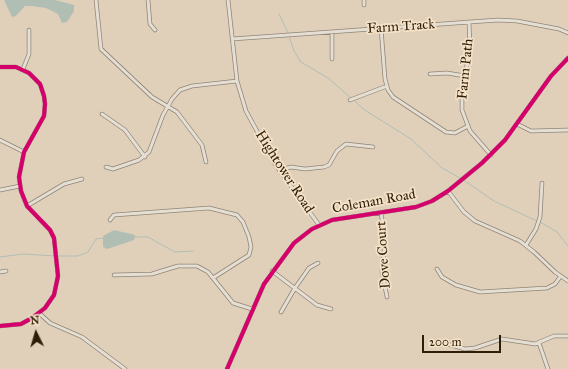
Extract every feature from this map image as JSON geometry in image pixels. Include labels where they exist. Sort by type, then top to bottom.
[{"type":"street","points":[[96,0],[99,43],[102,49],[152,98],[178,112],[200,141],[206,162]]},
{"type":"street","points":[[148,0],[150,24],[155,30]]},
{"type":"street","name":"Hightower Road","points":[[228,0],[236,81],[246,111],[279,170],[319,225]]},
{"type":"street","points":[[364,0],[364,5]]},
{"type":"street","name":"Farm Track","points":[[232,39],[511,20],[568,32]]},
{"type":"street","name":"Farm Path","points":[[469,22],[470,47],[462,104],[468,126],[491,154]]},
{"type":"street","points":[[381,28],[387,86],[396,99],[446,132],[455,133],[468,126]]},
{"type":"street","points":[[23,69],[29,54],[29,30]]},
{"type":"street","points":[[332,32],[332,59]]},
{"type":"street","name":"Coleman Road","points":[[227,369],[252,309],[272,271],[294,243],[319,225],[345,216],[421,205],[448,191],[491,154],[517,124],[554,73],[568,58]]},
{"type":"street","points":[[0,67],[23,69],[40,84],[45,104],[42,121],[24,152],[20,168],[20,186],[28,206],[50,230],[56,246],[58,276],[56,287],[50,302],[39,313],[21,324],[0,326]]},
{"type":"street","points":[[430,74],[447,73],[465,76]]},
{"type":"street","points":[[106,167],[113,169],[145,157],[152,147],[168,106],[175,94],[186,88],[236,81]]},
{"type":"street","points":[[350,100],[387,86]]},
{"type":"street","points":[[102,114],[124,130],[145,157]]},
{"type":"street","points":[[517,124],[531,131],[568,130]]},
{"type":"street","points":[[0,140],[24,152]]},
{"type":"street","points":[[279,170],[291,167],[305,169],[324,167],[328,165],[337,151],[346,144],[372,147]]},
{"type":"street","points":[[28,206],[64,184],[82,179]]},
{"type":"street","points":[[526,245],[536,230],[540,217],[542,183]]},
{"type":"street","points":[[0,190],[20,186]]},
{"type":"street","points":[[448,191],[464,212],[475,221],[526,245],[560,277],[568,281]]},
{"type":"street","points":[[110,220],[114,215],[209,208],[237,215],[243,222],[249,237],[251,247],[249,255],[214,278]]},
{"type":"street","name":"Dove Court","points":[[381,212],[386,242],[382,271],[387,298]]},
{"type":"street","points":[[281,312],[309,268],[318,263]]},
{"type":"street","points":[[114,275],[152,274],[178,266],[197,266],[208,272],[214,278],[233,303],[252,309]]},
{"type":"street","points":[[437,269],[442,277],[456,285],[467,290],[480,292],[547,288],[555,284],[560,277]]},
{"type":"street","points":[[0,272],[6,271]]},
{"type":"street","points":[[272,271],[317,304],[331,309]]},
{"type":"street","points":[[39,313],[50,323],[82,337],[125,369]]},
{"type":"street","points":[[437,341],[465,349],[475,348],[502,339],[539,343],[554,336],[568,336]]},
{"type":"street","points":[[539,343],[548,369]]},
{"type":"shaded area","points":[[4,0],[55,0],[74,5],[74,11],[67,22],[62,23],[58,14],[46,8],[32,6],[25,6],[16,16],[12,17]]},
{"type":"shaded area","points":[[114,230],[135,235],[134,240],[107,249],[103,247],[103,236]]},
{"type":"waterway","points":[[279,14],[288,33]]},
{"type":"waterway","points":[[289,36],[294,51],[301,62],[328,78],[351,98]]},
{"type":"waterway","points":[[354,100],[363,109],[411,139],[442,168],[462,179],[494,201],[537,221]]},
{"type":"waterway","points":[[540,222],[557,232],[568,246]]},
{"type":"waterway","points":[[133,237],[148,237],[175,252],[193,251]]},
{"type":"waterway","points":[[58,256],[78,256],[88,252],[96,239],[104,238]]},
{"type":"waterway","points":[[0,257],[23,254],[55,256]]},
{"type":"cycle path","points":[[227,369],[264,284],[294,243],[312,229],[332,220],[416,207],[432,201],[448,191],[482,163],[505,140],[551,76],[568,58]]},
{"type":"cycle path","points":[[0,67],[16,67],[29,73],[40,84],[44,96],[44,116],[24,152],[19,177],[21,191],[27,206],[50,230],[54,238],[58,276],[54,295],[45,308],[21,324],[0,326]]}]
